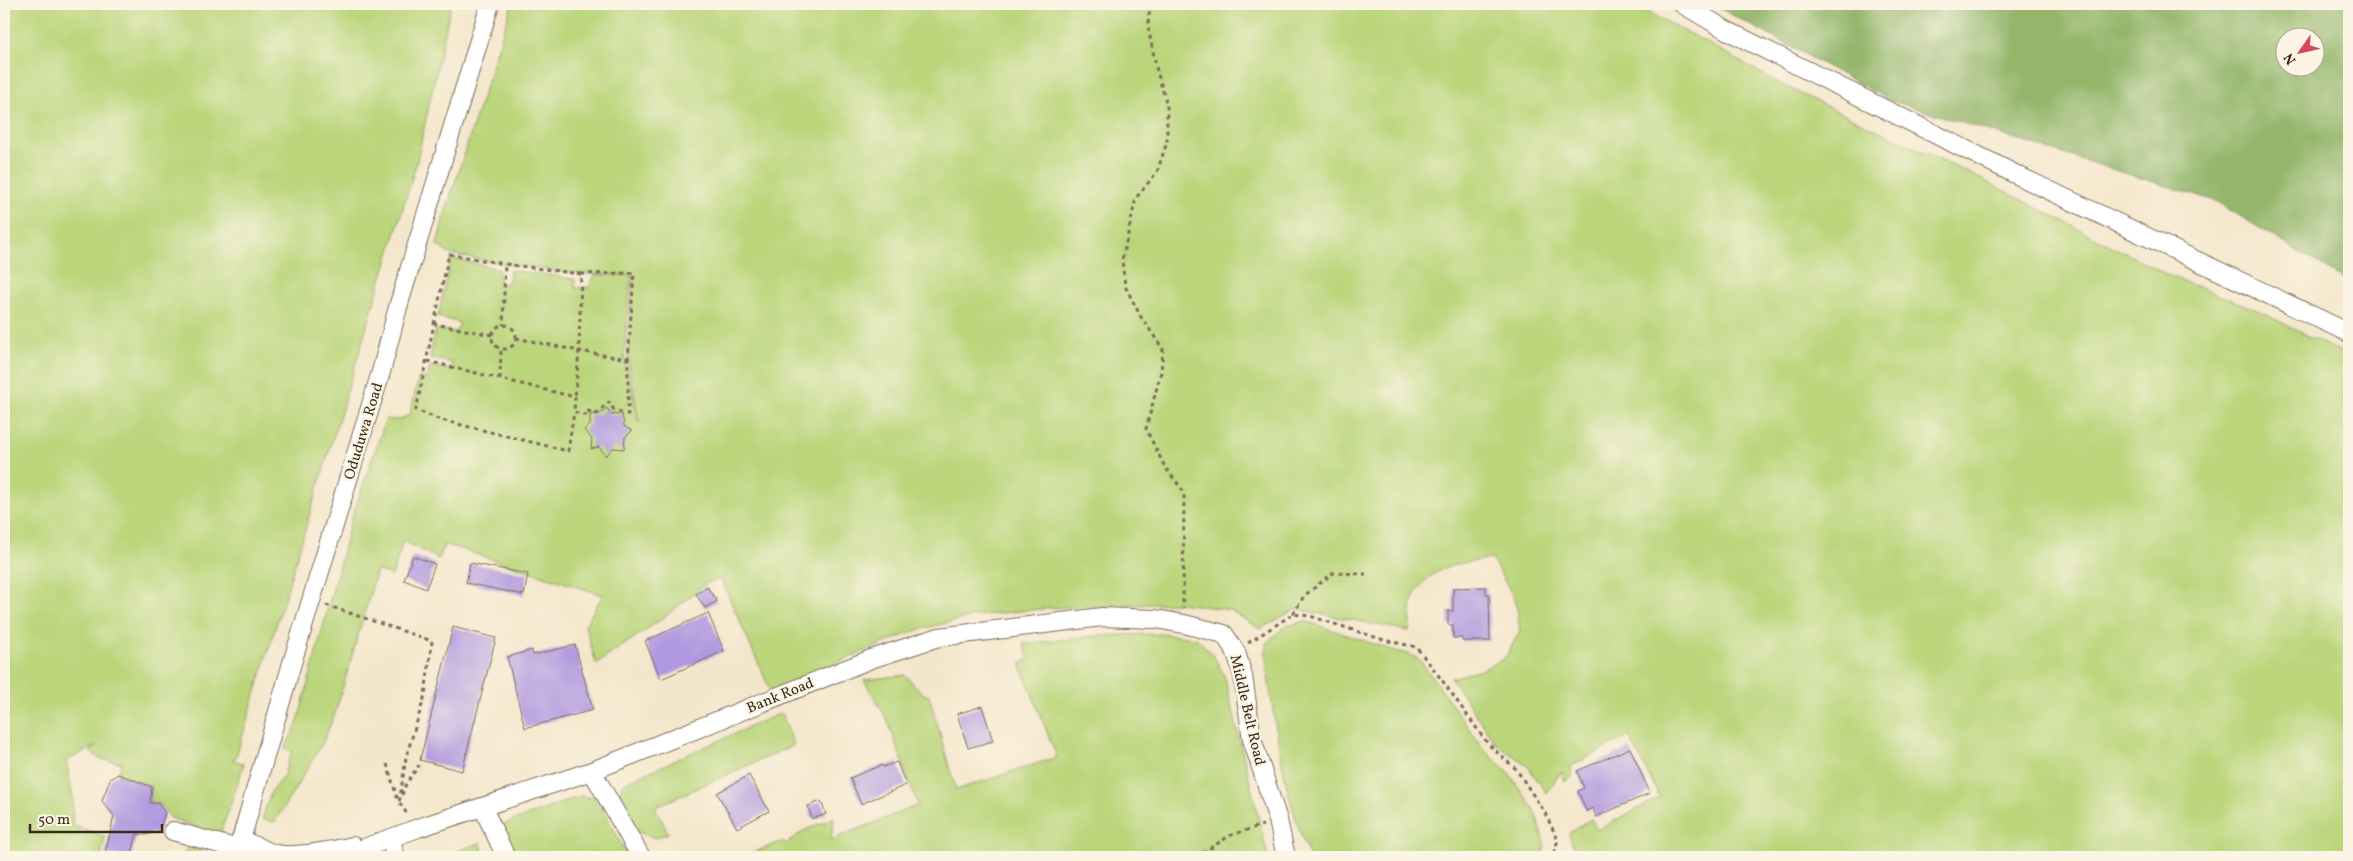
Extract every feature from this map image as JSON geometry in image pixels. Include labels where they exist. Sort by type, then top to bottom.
[{"type":"street","name":"Oduduwa Road","points":[[238,852],[311,600],[490,4]]},
{"type":"street","points":[[1682,4],[1728,31],[2001,167],[2349,333]]},
{"type":"street","name":"Bank Road","points":[[340,857],[418,828],[592,771],[862,662],[939,637],[1102,617],[1156,619],[1184,624]]},
{"type":"street","name":"Middle Belt Road","points":[[1184,624],[1224,634],[1236,652],[1243,676],[1252,739],[1278,820],[1286,857]]},
{"type":"street","points":[[592,771],[641,857]]},
{"type":"street","points":[[483,808],[506,857]]},
{"type":"street","name":"Bank Road","points":[[173,831],[238,852],[252,843],[277,854],[326,852],[390,839]]},
{"type":"street","points":[[390,839],[396,857]]},
{"type":"path","points":[[1150,4],[1148,27],[1157,71],[1167,105],[1167,142],[1157,172],[1136,198],[1122,260],[1125,286],[1141,317],[1163,349],[1161,372],[1146,429],[1164,467],[1184,492],[1182,535],[1184,624]]},
{"type":"path","points":[[574,412],[586,415],[587,410],[598,413],[609,402],[614,410],[628,414],[628,359],[634,273],[581,274],[448,254],[416,410],[441,420],[568,451],[574,412],[579,351],[581,274]]},
{"type":"path","points":[[503,325],[505,264]]},
{"type":"path","points":[[434,324],[492,335]]},
{"type":"path","points":[[507,325],[514,330],[516,338],[512,346],[501,348],[496,347],[492,340],[492,335],[492,331],[498,326],[507,325]]},
{"type":"path","points":[[516,338],[628,359]]},
{"type":"path","points":[[500,379],[501,348]]},
{"type":"path","points":[[426,361],[575,397]]},
{"type":"path","points":[[1236,652],[1293,614],[1304,596],[1332,573],[1366,574]]},
{"type":"path","points":[[311,600],[432,641],[425,695],[406,757],[399,804]]},
{"type":"path","points":[[1293,614],[1310,616],[1384,640],[1416,647],[1488,744],[1516,769],[1545,813],[1558,840],[1553,857]]},
{"type":"path","points":[[387,764],[399,804],[418,828]]},
{"type":"path","points":[[399,804],[406,784],[419,765]]},
{"type":"path","points":[[1196,857],[1231,835],[1278,820]]},
{"type":"green space","points":[[4,4],[451,4],[416,165],[236,757],[232,759],[244,764],[220,835],[171,818],[159,803],[150,803],[152,787],[118,774],[122,763],[100,759],[90,751],[97,745],[66,761],[73,798],[72,825],[105,836],[101,857],[4,857]]},
{"type":"green space","points":[[512,4],[1631,4],[1706,42],[1780,84],[1983,180],[2172,277],[2255,309],[2349,357],[2349,857],[1576,857],[1569,833],[1591,819],[1597,830],[1660,797],[1629,736],[1571,766],[1572,777],[1565,781],[1561,772],[1546,793],[1527,765],[1496,744],[1451,678],[1482,670],[1505,658],[1520,631],[1516,601],[1492,559],[1447,567],[1428,578],[1414,596],[1409,631],[1296,609],[1260,629],[1230,610],[1180,603],[1051,608],[974,616],[914,631],[770,690],[721,579],[707,583],[662,619],[596,664],[585,625],[603,595],[445,544],[439,559],[403,541],[392,576],[377,570],[335,714],[322,744],[275,822],[262,819],[271,792],[284,775],[292,751],[285,748],[297,725],[352,517],[386,419],[400,420],[410,414],[419,377],[427,379],[430,366],[450,370],[452,363],[430,358],[436,329],[456,332],[460,323],[438,317],[451,258],[499,269],[499,285],[509,282],[510,270],[575,279],[575,288],[589,287],[595,275],[631,275],[624,355],[639,423],[628,359],[633,274],[581,274],[505,264],[449,254],[437,245],[443,220]]},
{"type":"green space","points":[[1712,4],[2349,4],[2349,282],[2215,201],[1889,100]]},
{"type":"green space","points":[[1305,621],[1409,654],[1420,660],[1485,751],[1509,773],[1535,811],[1545,846],[1542,857],[1310,857],[1293,810],[1287,786],[1277,737],[1266,663],[1266,643],[1284,627]]},
{"type":"green space","points":[[1160,634],[1196,638],[1212,653],[1224,675],[1268,857],[742,857],[783,841],[786,844],[803,831],[834,818],[831,840],[918,805],[887,719],[864,680],[905,675],[923,694],[929,696],[956,790],[1057,757],[1020,664],[1029,659],[1023,644],[1094,636]]},
{"type":"green space","points":[[781,713],[794,745],[655,807],[668,833],[655,838],[637,832],[625,813],[620,800],[622,788],[626,782]]},
{"type":"green space","points":[[581,796],[594,798],[604,811],[628,857],[515,857],[499,826]]},
{"type":"green space","points":[[480,843],[486,857],[440,857]]},
{"type":"green space","points":[[188,845],[216,856],[216,857],[183,857]]},
{"type":"building","points":[[607,408],[612,415],[622,414],[624,426],[632,431],[625,437],[624,449],[613,448],[606,456],[599,447],[591,449],[592,439],[584,430],[590,425],[590,414],[599,415]]},
{"type":"building","points":[[413,556],[435,564],[426,589],[404,580]]},
{"type":"building","points":[[470,563],[528,574],[524,595],[466,583]]},
{"type":"building","points":[[707,587],[717,601],[705,608],[696,594]]},
{"type":"building","points":[[1486,587],[1486,594],[1489,594],[1490,641],[1462,641],[1462,638],[1453,638],[1453,625],[1448,625],[1448,611],[1453,611],[1453,588]]},
{"type":"building","points":[[708,613],[724,651],[661,679],[645,641]]},
{"type":"building","points":[[453,627],[496,638],[462,771],[420,760]]},
{"type":"building","points":[[575,645],[593,710],[525,728],[507,657],[532,650],[533,655]]},
{"type":"building","points":[[982,706],[993,741],[968,748],[957,714]]},
{"type":"building","points":[[1630,748],[1650,793],[1596,817],[1593,808],[1586,811],[1578,791],[1584,788],[1577,771]]},
{"type":"building","points":[[897,762],[906,785],[861,804],[850,778],[882,765],[883,767]]},
{"type":"building","points":[[118,774],[152,787],[150,803],[158,803],[165,813],[160,828],[156,832],[146,835],[137,834],[131,857],[105,854],[114,816],[102,801],[110,779]]},
{"type":"building","points":[[749,775],[769,811],[737,828],[717,793]]},
{"type":"building","points":[[821,801],[826,814],[812,819],[808,806]]}]
